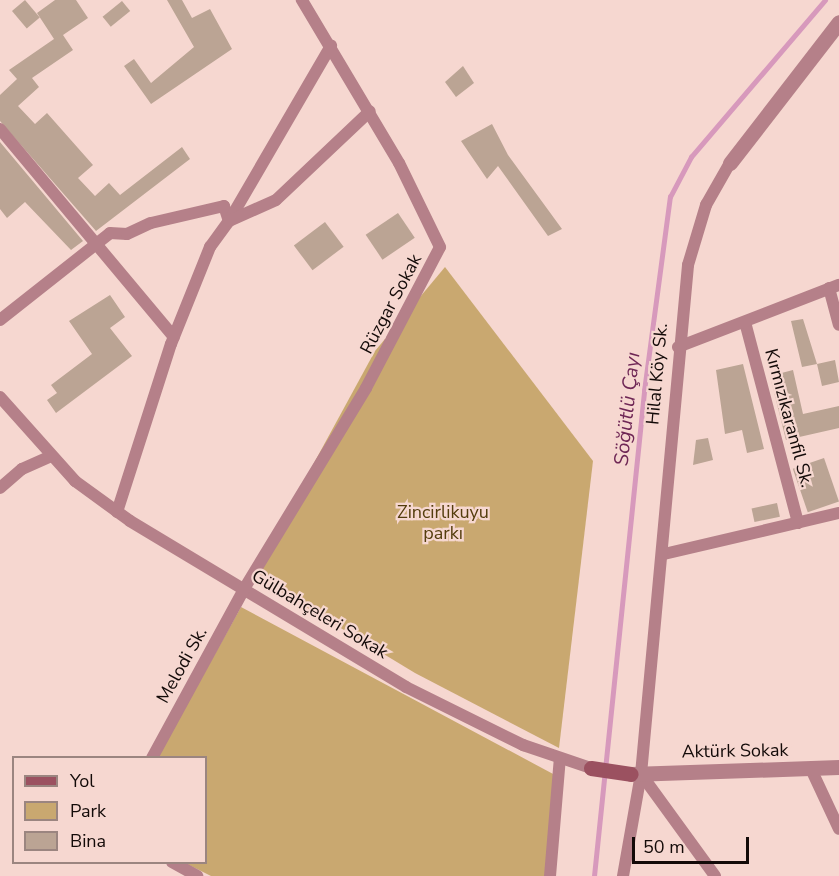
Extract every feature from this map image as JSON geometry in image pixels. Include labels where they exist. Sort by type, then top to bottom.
[{"type":"main road","points":[[591,768],[636,774]]},
{"type":"street","name":"Rüzgar Sokak","points":[[244,589],[366,388],[440,247],[370,111],[302,0]]},
{"type":"street","name":"Hilal Köy Sk.","points":[[623,876],[664,554],[678,347],[688,265],[706,205],[730,163],[839,22]]},
{"type":"street","points":[[117,512],[174,337],[210,247],[229,221],[331,46]]},
{"type":"street","points":[[229,221],[276,200],[370,111]]},
{"type":"street","points":[[0,129],[96,239],[174,337]]},
{"type":"street","points":[[0,320],[96,239],[224,206],[229,221]]},
{"type":"street","points":[[678,347],[834,287],[839,325]]},
{"type":"street","name":"Kırmızıkaranfil Sk.","points":[[745,322],[798,523]]},
{"type":"street","name":"Gülbahçeleri Sokak","points":[[0,397],[75,482],[117,512],[406,687],[523,746],[591,768]]},
{"type":"street","points":[[0,488],[21,469],[51,456]]},
{"type":"street","points":[[664,554],[839,513]]},
{"type":"street","name":"Melodi Sk.","points":[[153,756],[244,589]]},
{"type":"street","points":[[550,876],[560,758]]},
{"type":"street","name":"Aktürk Sokak","points":[[636,774],[839,767]]},
{"type":"street","points":[[811,769],[839,829]]},
{"type":"street","points":[[636,774],[715,876]]},
{"type":"street","points":[[175,864],[196,876]]},
{"type":"green space","name":"Zincirlikuyu parkı","points":[[445,267],[593,461],[559,748],[415,673],[253,575],[375,351]]},
{"type":"green space","points":[[241,607],[555,775],[545,876],[211,876],[187,864],[207,864],[207,756],[158,756]]},
{"type":"building","points":[[25,0],[40,18],[27,29],[12,11]]},
{"type":"building","points":[[55,0],[76,0],[88,18],[63,35],[73,50],[32,78],[39,87],[18,106],[35,124],[47,113],[93,165],[78,178],[95,196],[109,183],[120,195],[182,147],[190,159],[96,231],[0,121],[0,95],[17,79],[9,70],[54,39],[37,13]]},
{"type":"building","points":[[167,0],[182,0],[192,18],[210,9],[232,49],[151,104],[124,66],[134,59],[151,83],[194,47]]},
{"type":"building","points":[[122,1],[130,11],[111,27],[103,17]]},
{"type":"building","points":[[463,66],[474,83],[456,97],[445,82]]},
{"type":"building","points":[[492,124],[508,155],[562,229],[548,236],[498,166],[487,179],[461,141]]},
{"type":"building","points":[[0,142],[83,241],[71,250],[25,202],[7,218],[0,209]]},
{"type":"building","points":[[398,213],[415,238],[382,260],[366,235]]},
{"type":"building","points":[[325,222],[344,247],[313,270],[294,245]]},
{"type":"building","points":[[110,295],[125,317],[110,328],[132,356],[56,413],[47,400],[57,393],[51,385],[92,354],[69,321]]},
{"type":"building","points":[[803,319],[817,364],[802,367],[791,321]]},
{"type":"building","points":[[835,360],[839,382],[822,386],[817,364]]},
{"type":"building","points":[[743,364],[764,449],[747,453],[742,430],[725,434],[716,370]]},
{"type":"building","points":[[793,370],[803,414],[839,406],[839,428],[786,440],[770,376]]},
{"type":"building","points":[[708,438],[713,460],[693,465],[696,440]]},
{"type":"building","points":[[824,458],[839,501],[808,512],[793,469]]},
{"type":"building","points":[[777,503],[780,517],[754,522],[752,508]]},
{"type":"waterway","name":"Söğütlü Çayı","points":[[594,876],[644,391],[670,197],[691,157],[825,0]]}]
